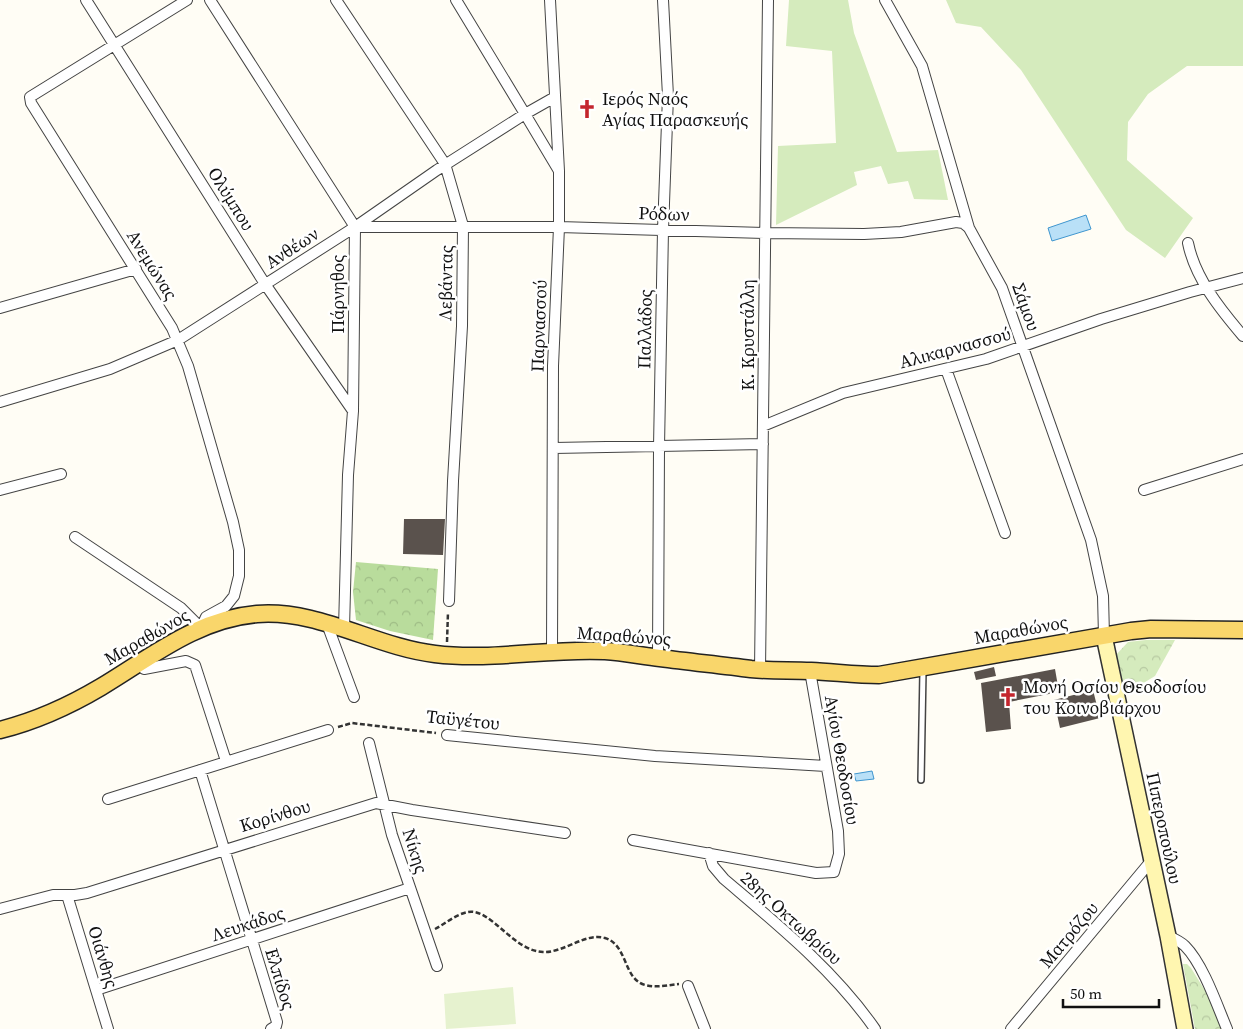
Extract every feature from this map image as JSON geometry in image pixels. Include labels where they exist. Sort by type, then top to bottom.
[{"type":"main road","name":"Μαραθώνος","points":[[0,730],[74,703],[180,638],[201,628],[257,614],[282,614],[327,624],[419,652],[446,656],[602,651],[760,670],[879,675],[1151,629],[1243,630]]},
{"type":"street","name":"Ολύμπου","points":[[86,0],[265,284],[353,411]]},
{"type":"street","name":"Ανεμώνας","points":[[187,0],[30,97],[31,103],[136,269],[178,340],[188,366],[208,430],[239,550],[239,576],[234,596],[226,606],[206,618],[201,628]]},
{"type":"street","points":[[210,0],[355,227]]},
{"type":"street","name":"Λεβάντας","points":[[336,0],[445,164],[463,226],[462,326],[453,481],[449,600]]},
{"type":"street","points":[[456,0],[559,171]]},
{"type":"street","name":"Παρνασσού","points":[[550,0],[559,171],[559,227],[553,366],[552,653]]},
{"type":"street","name":"Παλλάδος","points":[[658,658],[659,447],[663,230],[668,96],[663,0]]},
{"type":"street","name":"Κ. Κρυστάλλη","points":[[760,670],[768,0]]},
{"type":"street","name":"Σάμου","points":[[885,0],[922,66],[969,228],[1002,288],[1091,540],[1102,596],[1104,636]]},
{"type":"street","name":"Ανθέων","points":[[0,402],[110,369],[178,340],[355,227],[445,164],[555,97]]},
{"type":"street","name":"Ρόδων","points":[[355,227],[559,227],[842,234],[901,232],[954,222],[962,223],[969,228]]},
{"type":"street","name":"Πάρνηθος","points":[[344,629],[346,536],[353,411],[355,227]]},
{"type":"street","points":[[1188,243],[1192,260],[1207,288],[1220,308],[1243,336]]},
{"type":"street","points":[[0,308],[136,269]]},
{"type":"street","name":"Αλικαρνασσού","points":[[763,426],[843,393],[946,369],[1023,347],[1101,319],[1243,278]]},
{"type":"street","points":[[946,369],[1005,533]]},
{"type":"street","points":[[554,448],[763,444]]},
{"type":"street","points":[[1144,490],[1243,459]]},
{"type":"street","points":[[0,490],[61,474]]},
{"type":"street","points":[[75,538],[182,608],[201,628]]},
{"type":"street","points":[[327,624],[354,697]]},
{"type":"street","name":"Πιπεροπούλου","points":[[1104,636],[1168,936],[1185,1029]]},
{"type":"street","points":[[139,664],[144,669],[186,661],[195,665],[226,761]]},
{"type":"street","name":"Αγίου Θεοδοσίου","points":[[709,853],[816,873],[834,872],[839,854],[838,832],[810,671]]},
{"type":"street","points":[[108,799],[328,730]]},
{"type":"street","name":"Ταϋγέτου","points":[[447,735],[655,756],[826,766]]},
{"type":"street","name":"Νίκης","points":[[368,743],[395,844],[437,966]]},
{"type":"street","name":"Ελπίδος","points":[[200,770],[276,1022],[273,1028]]},
{"type":"street","name":"Κορίνθου","points":[[0,909],[52,894],[87,893],[376,803],[565,833]]},
{"type":"street","points":[[633,840],[709,853]]},
{"type":"street","name":"28ης Οκτωβρίου","points":[[709,853],[712,866],[724,879],[808,951],[860,1008],[875,1029]]},
{"type":"street","name":"Ματρόζου","points":[[1011,1029],[1151,861]]},
{"type":"street","name":"Λευκάδος","points":[[96,990],[410,888]]},
{"type":"street","name":"Οιάνθης","points":[[67,895],[108,1029]]},
{"type":"street","points":[[1168,936],[1184,944],[1191,952],[1228,1029]]},
{"type":"street","points":[[688,986],[705,1029]]},
{"type":"lane","points":[[921,780],[923,668]]},
{"type":"path","points":[[446,656],[449,600]]},
{"type":"path","name":"Ταϋγέτου","points":[[328,730],[352,722],[447,735]]},
{"type":"path","points":[[426,934],[471,911],[486,916],[502,931],[522,945],[541,952],[557,951],[589,938],[606,938],[622,952],[632,975],[640,983],[650,986],[680,984],[688,986]]},
{"type":"green space","points":[[789,0],[848,0],[854,33],[897,152],[938,150],[948,200],[914,199],[908,181],[888,184],[881,166],[854,172],[857,185],[776,225],[778,146],[836,143],[832,51],[786,46]]},
{"type":"green space","points":[[946,0],[1243,0],[1243,66],[1187,66],[1148,94],[1128,122],[1127,160],[1193,218],[1165,258],[1126,230],[1021,70],[981,27],[956,23]]},
{"type":"green space","points":[[356,562],[438,569],[433,640],[390,631],[356,620],[353,592]]},
{"type":"green space","points":[[1175,640],[1155,676],[1122,696],[1115,656],[1128,642]]},
{"type":"green space","points":[[1183,964],[1187,964],[1191,968],[1209,997],[1222,1029],[1195,1029]]},
{"type":"green space","points":[[513,987],[516,1024],[446,1029],[444,994]]},
{"type":"water","points":[[1086,215],[1091,229],[1052,241],[1048,228]]},
{"type":"water","points":[[872,771],[874,779],[856,781],[854,774]]},
{"type":"building","points":[[404,519],[445,519],[443,555],[403,554]]},
{"type":"building","points":[[994,667],[996,676],[976,680],[974,672]]},
{"type":"building","name":"Μονή Οσίου Θεοδοσίου του Κοινοβιάρχου","points":[[1055,669],[1059,692],[1009,702],[1011,729],[986,732],[981,683]]},
{"type":"building","points":[[1093,690],[1100,718],[1060,728],[1054,700]]},
{"type":"place","name":"Ιερός Ναός Αγίας Παρασκευής","points":[[587,109]]},
{"type":"place","name":"Μονή Οσίου Θεοδοσίου του Κοινοβιάρχου","points":[[1008,697]]}]
